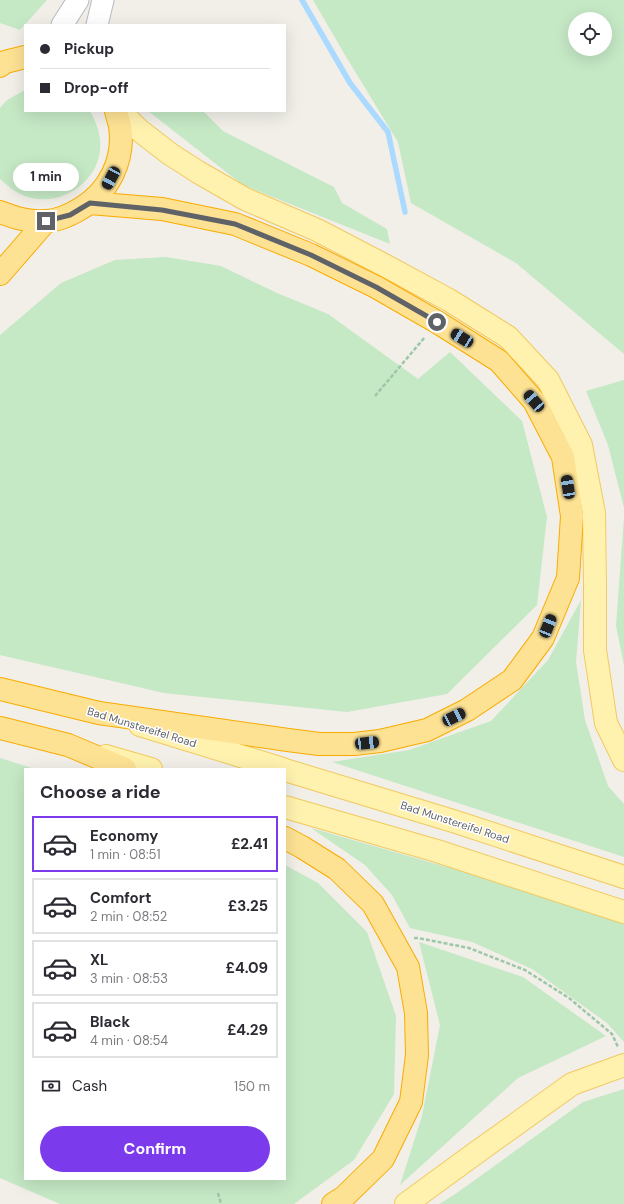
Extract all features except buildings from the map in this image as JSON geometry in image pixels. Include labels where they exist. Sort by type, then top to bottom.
[{"type":"highway","points":[[0,212],[22,220],[46,221],[70,215],[90,203],[106,187],[116,168],[121,147],[120,125],[116,112]]},
{"type":"highway","points":[[90,203],[162,210],[235,224],[311,255],[376,287],[437,322],[499,362],[534,401],[563,457],[572,516],[568,578],[543,638],[512,680],[467,710],[428,730],[380,741],[354,744],[319,744],[99,713]]},
{"type":"highway","points":[[0,274],[46,221]]},
{"type":"highway","name":"Bad Munstereifel Road","points":[[0,689],[99,713]]},
{"type":"highway","points":[[0,728],[68,745],[123,768]]},
{"type":"highway","points":[[286,839],[337,870],[373,904],[408,967],[416,1014],[417,1055],[411,1102],[383,1160],[344,1197],[333,1204]]},
{"type":"main road","points":[[121,112],[139,130],[170,154],[198,172],[245,199],[317,230],[386,266],[449,300],[508,337],[548,380],[581,445],[594,513],[596,587],[595,650],[606,723],[624,760]]},
{"type":"main road","name":"Bad Munstereifel Road","points":[[99,713],[281,768]]},
{"type":"main road","points":[[68,745],[147,768]]},
{"type":"main road","name":"Bad Munstereifel Road","points":[[286,770],[453,821],[624,877]]},
{"type":"main road","points":[[286,808],[437,851],[624,912]]},
{"type":"main road","points":[[406,1204],[572,1084],[622,1059]]},
{"type":"street","points":[[63,24],[78,0]]},
{"type":"street","points":[[97,24],[103,0]]},
{"type":"path","points":[[374,396],[437,322]]},
{"type":"path","points":[[392,940],[418,938],[469,948],[525,970],[569,998],[612,1034],[622,1059]]},
{"type":"path","points":[[218,1193],[221,1204]]},
{"type":"green space","points":[[0,0],[47,0],[20,30],[0,23]]},
{"type":"green space","points":[[313,0],[624,0],[624,354],[516,263],[411,203],[398,142]]},
{"type":"green space","points":[[24,91],[24,112],[90,112],[99,132],[100,154],[96,166],[88,178],[79,187],[68,194],[55,198],[42,199],[24,196],[0,179],[0,108],[7,100]]},
{"type":"green space","points":[[149,112],[204,112],[223,131],[334,187],[342,203],[387,229],[390,244],[243,185]]},
{"type":"green space","points":[[166,257],[221,266],[277,293],[328,314],[418,379],[450,352],[522,421],[547,517],[537,605],[447,694],[347,712],[164,693],[0,655],[0,335],[61,283],[115,260]]},
{"type":"green space","points":[[624,380],[624,508],[608,445],[586,391]]},
{"type":"green space","points":[[624,517],[624,665],[616,626]]},
{"type":"green space","points":[[581,600],[576,662],[585,720],[608,786],[624,804],[624,857],[332,762],[409,750],[491,721],[548,660]]},
{"type":"green space","points":[[0,758],[32,768],[24,768],[24,1180],[286,1180],[286,866],[318,883],[367,932],[396,1016],[394,1094],[354,1160],[294,1204],[60,1204],[0,1178]]},
{"type":"green space","points":[[311,828],[540,894],[624,924],[624,1042],[607,1023],[532,969],[472,942],[410,928],[392,895],[365,865]]},
{"type":"green space","points":[[419,942],[523,977],[606,1036],[518,1078],[400,1185],[422,1116],[440,1025]]},
{"type":"green space","points":[[624,1089],[624,1204],[439,1204],[454,1195],[583,1102]]},
{"type":"waterway","points":[[302,0],[350,83],[388,132],[405,212]]},
{"type":"route","points":[[46,221],[70,215],[90,203],[162,210],[235,224],[311,255],[376,287],[437,322]]}]
